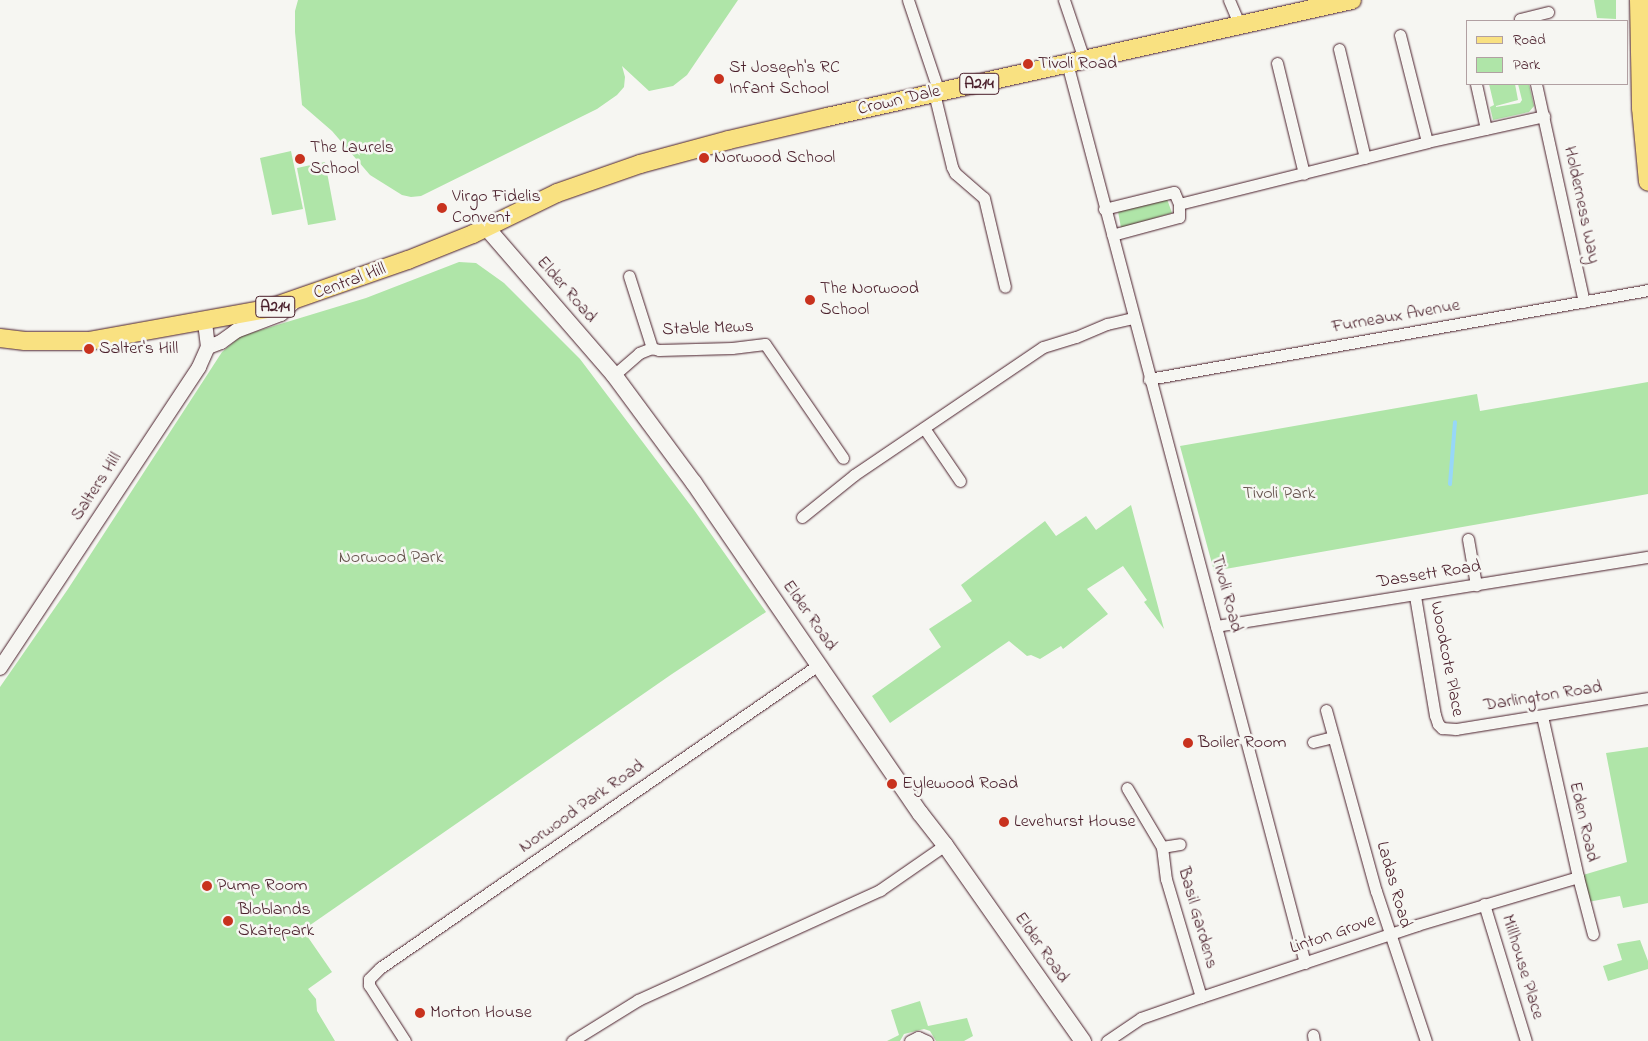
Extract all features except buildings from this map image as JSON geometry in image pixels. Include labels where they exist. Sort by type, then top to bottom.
[{"type":"main road","name":"Crown Dale","points":[[486,227],[569,188],[640,164],[729,140],[1238,24],[1352,0]]},
{"type":"main road","points":[[1639,0],[1641,108],[1648,182]]},
{"type":"main road","name":"Central Hill","points":[[0,338],[25,341],[89,341],[245,314],[295,301],[408,260],[486,227]]},
{"type":"main road","name":"Elder Road","points":[[486,227],[614,374],[694,484],[920,813],[945,845],[1083,1041]]},
{"type":"street","points":[[908,0],[937,93],[952,167],[955,173],[984,198],[1004,286]]},
{"type":"street","points":[[1064,0],[1084,59]]},
{"type":"street","points":[[1229,0],[1238,24]]},
{"type":"street","points":[[1521,20],[1548,12]]},
{"type":"street","points":[[1400,35],[1427,142]]},
{"type":"street","points":[[1339,49],[1364,158]]},
{"type":"street","name":"Tivoli Road","points":[[1067,63],[1104,210],[1305,963]]},
{"type":"street","points":[[1277,63],[1304,174]]},
{"type":"street","points":[[1476,85],[1486,129]]},
{"type":"street","name":"Holderness Way","points":[[1536,85],[1584,302]]},
{"type":"street","points":[[1179,204],[1427,142],[1544,116]]},
{"type":"street","points":[[1104,210],[1174,192],[1179,204],[1179,218],[1112,235]]},
{"type":"street","points":[[629,276],[652,348]]},
{"type":"street","name":"Furneaux Avenue","points":[[1149,379],[1648,290]]},
{"type":"street","points":[[205,322],[208,347],[221,342],[236,331],[281,314],[295,301]]},
{"type":"street","points":[[802,517],[854,475],[1043,346],[1076,337],[1107,324],[1133,318]]},
{"type":"street","name":"Stable Mews","points":[[614,374],[639,353],[652,348],[659,350],[722,348],[765,344],[843,458]]},
{"type":"street","name":"Salters Hill","points":[[0,668],[183,391],[199,366],[208,347]]},
{"type":"street","points":[[924,428],[960,481]]},
{"type":"street","points":[[1468,539],[1476,586]]},
{"type":"street","name":"Dassett Road","points":[[1216,626],[1648,558]]},
{"type":"street","name":"Woodcote Place","points":[[1415,596],[1435,715],[1438,724],[1442,728]]},
{"type":"street","name":"Norwood Park Road","points":[[405,1041],[374,995],[368,981],[380,968],[818,665]]},
{"type":"street","name":"Darlington Road","points":[[1442,728],[1456,729],[1648,698]]},
{"type":"street","name":"Ladas Road","points":[[1326,710],[1389,934],[1426,1041]]},
{"type":"street","name":"Eden Road","points":[[1542,716],[1578,877],[1593,934]]},
{"type":"street","points":[[1313,742],[1333,737]]},
{"type":"street","name":"Basil Gardens","points":[[1127,788],[1162,847],[1166,879],[1201,996]]},
{"type":"street","name":"Basil Gardens","points":[[1162,847],[1180,844]]},
{"type":"street","points":[[572,1041],[638,1000],[880,890],[945,845]]},
{"type":"street","name":"Linton Grove","points":[[1107,1041],[1141,1018],[1201,996],[1484,904],[1578,877]]},
{"type":"street","name":"Millhouse Place","points":[[1484,904],[1526,1041]]},
{"type":"street","points":[[910,1041],[918,1037],[927,1041]]},
{"type":"green space","points":[[298,0],[738,0],[687,75],[673,86],[649,91],[622,66],[625,77],[624,87],[617,95],[597,109],[421,196],[411,197],[402,195],[370,175],[332,131],[302,105],[295,32],[295,11]]},
{"type":"green space","points":[[1594,0],[1616,0],[1616,19],[1597,18]]},
{"type":"green space","points":[[1489,85],[1515,85],[1518,100],[1496,107],[1520,103],[1522,100],[1518,85],[1529,85],[1534,106],[1529,112],[1493,120],[1490,107],[1494,105]]},
{"type":"green space","points":[[291,151],[303,209],[272,215],[260,158]]},
{"type":"green space","points":[[325,162],[336,220],[308,225],[297,168]]},
{"type":"green space","points":[[1167,199],[1172,213],[1121,228],[1118,211]]},
{"type":"green space","name":"Norwood Park","points":[[459,262],[476,263],[504,283],[580,359],[694,510],[766,612],[672,674],[303,930],[332,972],[308,989],[316,999],[317,1011],[335,1041],[0,1041],[0,687],[68,589],[222,352],[241,336],[366,298]]},
{"type":"green space","name":"Tivoli Park","points":[[1648,382],[1648,494],[1214,571],[1180,446],[1477,394],[1480,411]]},
{"type":"green space","points":[[1131,505],[1164,629],[1144,602],[1147,600],[1123,566],[1087,589],[1108,614],[1063,649],[1061,646],[1040,659],[1031,655],[1027,656],[1009,641],[890,723],[872,696],[941,647],[929,629],[972,601],[961,585],[1045,521],[1056,536],[1086,516],[1096,530]]},
{"type":"green space","points":[[1648,747],[1648,903],[1623,908],[1620,896],[1588,902],[1583,875],[1627,862],[1606,753]]},
{"type":"green space","points":[[1640,940],[1648,961],[1648,969],[1608,981],[1603,966],[1622,960],[1617,944]]},
{"type":"green space","points":[[920,1001],[928,1026],[967,1018],[973,1036],[964,1041],[936,1041],[930,1031],[924,1029],[904,1034],[900,1041],[887,1041],[899,1035],[891,1010]]},
{"type":"waterway","points":[[1450,484],[1455,422]]},
{"type":"place","name":"Tivoli Road","points":[[1028,64]]},
{"type":"place","name":"St Joseph's RC Infant School","points":[[719,79]]},
{"type":"place","name":"Norwood School","points":[[704,158]]},
{"type":"place","name":"The Laurels School","points":[[300,159]]},
{"type":"place","name":"Virgo Fidelis Convent","points":[[442,208]]},
{"type":"place","name":"The Norwood School","points":[[810,300]]},
{"type":"place","name":"Salter's Hill","points":[[89,349]]},
{"type":"place","name":"Boiler Room","points":[[1188,743]]},
{"type":"place","name":"Eylewood Road","points":[[892,784]]},
{"type":"place","name":"Levehurst House","points":[[1004,822]]},
{"type":"place","name":"Pump Room","points":[[207,886]]},
{"type":"place","name":"Bloblands Skatepark","points":[[228,921]]},
{"type":"place","name":"Morton House","points":[[420,1013]]}]
